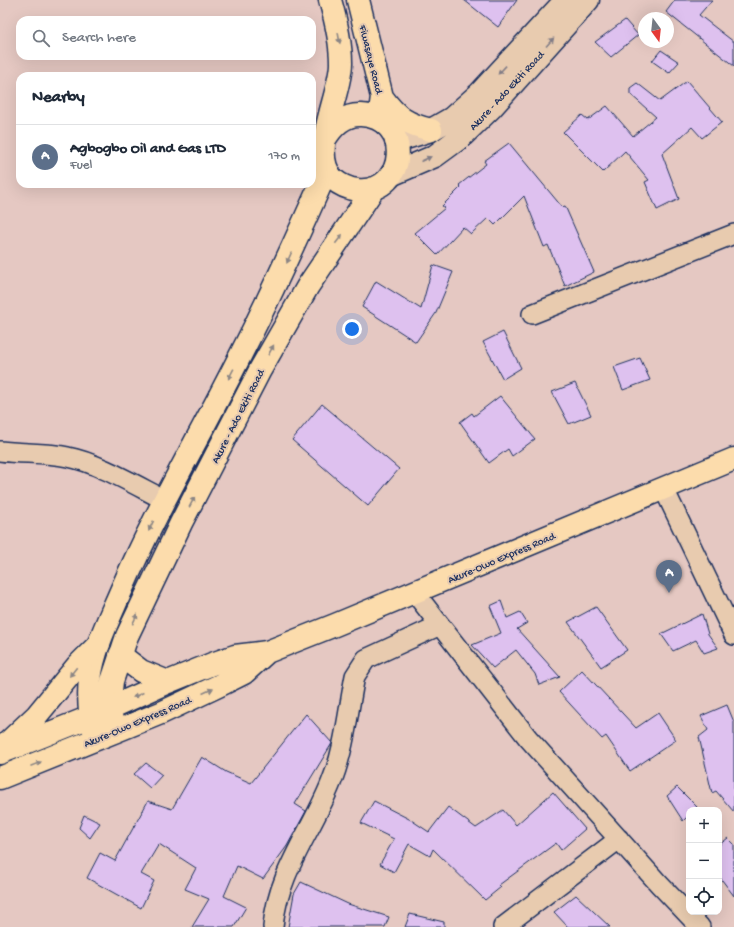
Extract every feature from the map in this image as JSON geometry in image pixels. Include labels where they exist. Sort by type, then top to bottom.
[{"type":"main road","points":[[325,139],[330,130],[338,122],[348,117],[364,115],[379,119],[388,126],[394,135],[399,156],[382,182],[363,190],[342,186],[327,170],[323,150],[325,139],[339,84],[341,64],[340,43],[330,0]]},
{"type":"main road","name":"Fiwasaye Road","points":[[358,0],[382,97],[379,119]]},
{"type":"main road","name":"Akure - Ado Ekiti Road","points":[[396,141],[432,130],[452,118],[480,93],[566,0]]},
{"type":"main road","name":"Akure - Ado Ekiti Road","points":[[99,713],[112,681],[127,636],[181,523],[260,370],[308,286],[382,182],[434,156],[461,137],[492,108],[588,0]]},
{"type":"main road","points":[[382,97],[393,112],[403,120],[416,126],[432,130]]},
{"type":"main road","points":[[105,735],[99,713],[88,696],[90,677],[99,644],[133,563],[163,499],[243,352],[279,279],[327,170]]},
{"type":"main road","name":"Akure-Owo Express Road","points":[[0,753],[99,713],[168,682],[234,656],[267,652],[415,593],[734,459]]},
{"type":"main road","points":[[0,750],[37,715],[78,665],[99,644]]},
{"type":"main road","name":"Akure-Owo Express Road","points":[[0,778],[160,713],[244,673],[267,652]]},
{"type":"main road","points":[[120,655],[141,671],[168,682]]},
{"type":"street","points":[[532,314],[734,234]]},
{"type":"street","points":[[0,450],[69,457],[100,469],[163,499]]},
{"type":"street","points":[[664,489],[734,635]]},
{"type":"street","points":[[415,593],[528,738],[700,927]]},
{"type":"street","points":[[273,927],[280,890],[332,782],[341,751],[355,676],[360,666],[366,659],[440,625]]},
{"type":"street","points":[[503,927],[619,839]]},
{"type":"building","points":[[464,0],[517,0],[498,27]]},
{"type":"building","points":[[675,0],[712,0],[699,15],[734,42],[734,66],[674,18],[674,12],[666,12]]},
{"type":"building","points":[[625,20],[638,35],[611,57],[595,42]]},
{"type":"building","points":[[661,50],[679,62],[669,73],[652,61]]},
{"type":"building","points":[[687,81],[722,122],[702,138],[692,127],[662,154],[679,199],[657,210],[645,182],[649,180],[625,151],[603,172],[563,132],[582,115],[588,120],[607,106],[633,136],[656,117],[630,94],[630,88],[637,83],[660,101]]},
{"type":"building","points":[[509,143],[562,207],[565,206],[594,272],[565,286],[548,245],[544,247],[524,196],[495,225],[488,218],[471,234],[463,227],[437,255],[415,233],[445,208],[442,206],[461,187],[459,185],[486,164],[484,161]]},
{"type":"building","points":[[433,265],[453,272],[436,313],[416,342],[362,307],[376,281],[421,309]]},
{"type":"building","points":[[503,332],[521,368],[503,379],[483,342]]},
{"type":"building","points":[[640,358],[650,380],[623,390],[614,367]]},
{"type":"building","points":[[575,383],[591,415],[569,424],[552,392]]},
{"type":"building","points":[[500,396],[535,439],[512,456],[508,449],[489,463],[460,422],[472,413],[474,416]]},
{"type":"building","points":[[322,404],[399,469],[368,506],[292,440]]},
{"type":"building","points":[[501,601],[507,618],[520,612],[527,623],[517,629],[560,677],[539,685],[535,674],[516,650],[493,668],[472,645],[501,633],[490,606]]},
{"type":"building","points":[[596,607],[627,650],[601,667],[568,622]]},
{"type":"building","points":[[702,614],[708,634],[718,648],[704,653],[696,640],[673,651],[661,634]]},
{"type":"building","points":[[582,670],[636,728],[658,713],[676,740],[630,771],[606,736],[602,739],[559,692]]},
{"type":"building","points":[[727,705],[734,722],[734,812],[716,791],[712,793],[699,737],[708,730],[701,716]]},
{"type":"building","points":[[306,714],[332,743],[295,804],[306,811],[305,813],[287,846],[263,879],[237,866],[224,896],[246,907],[234,927],[192,927],[209,899],[185,889],[196,868],[159,844],[141,874],[154,881],[141,908],[87,878],[100,853],[115,861],[148,801],[172,809],[202,757],[226,772],[251,783]]},
{"type":"building","points":[[146,763],[162,775],[150,788],[134,774]]},
{"type":"building","points":[[677,787],[697,807],[686,807],[686,818],[683,821],[667,796]]},
{"type":"building","points":[[553,792],[585,829],[561,850],[556,843],[499,885],[501,887],[485,900],[433,849],[430,856],[409,844],[394,872],[380,864],[394,839],[361,823],[374,801],[411,820],[429,832],[448,807],[476,828],[503,810],[516,825]]},
{"type":"building","points":[[84,815],[100,823],[90,838],[79,828]]},
{"type":"building","points":[[728,838],[734,844],[734,896],[722,880],[722,843]]},
{"type":"building","points":[[301,882],[348,904],[389,917],[385,927],[288,927],[294,894]]},
{"type":"building","points":[[576,895],[610,927],[568,927],[554,912]]},
{"type":"building","points":[[410,914],[444,922],[444,927],[405,927]]},
{"type":"place","name":"Agbogbo Oil and Gas LTD","points":[[669,593]]}]
